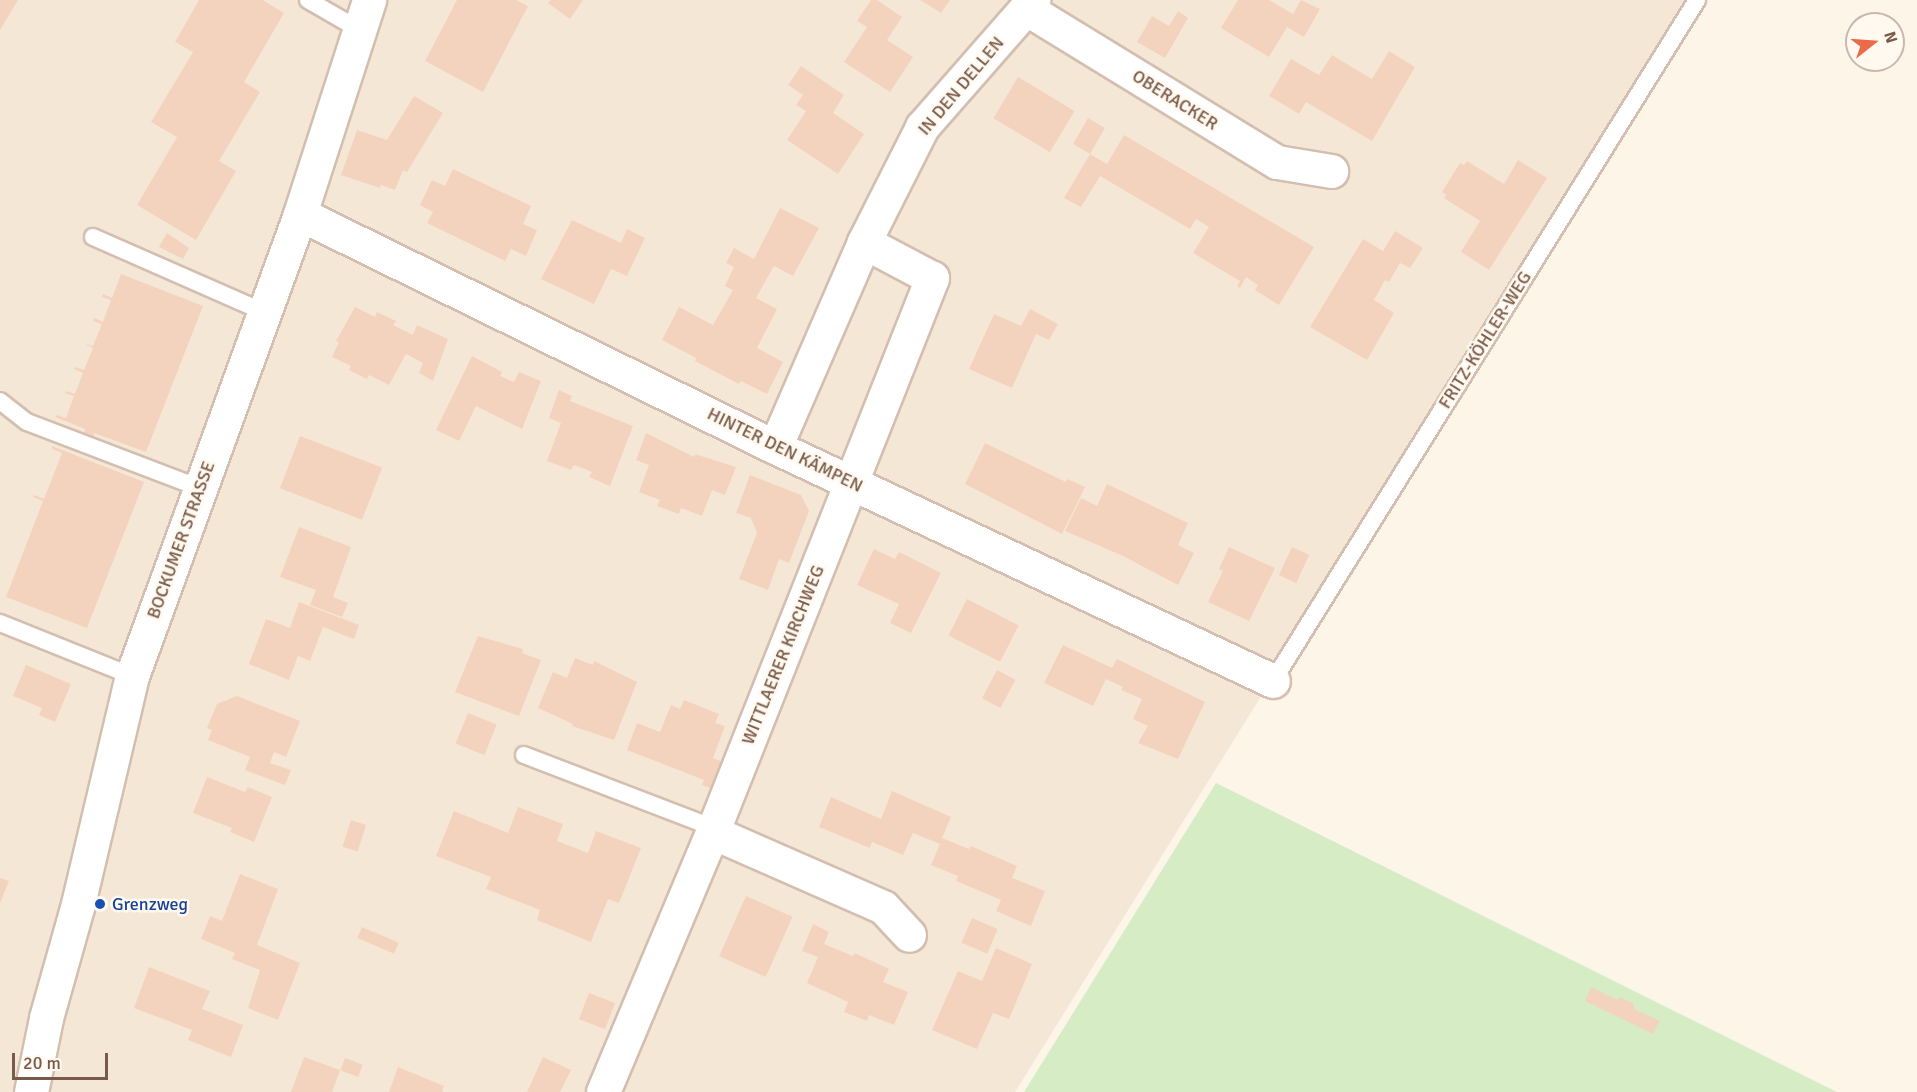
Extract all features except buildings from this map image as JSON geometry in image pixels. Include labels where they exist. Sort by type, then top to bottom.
[{"type":"street","name":"OBERACKER","points":[[1030,4],[1277,162],[1331,171]]},
{"type":"street","name":"IN DEN DELLEN","points":[[775,447],[864,242],[922,127],[1030,4]]},
{"type":"street","name":"BOCKUMER STRASSE","points":[[31,1092],[46,1018],[78,904],[132,676],[300,213],[365,15]]},
{"type":"street","name":"HINTER DEN KÄMPEN","points":[[300,213],[775,447],[1273,681]]},
{"type":"street","points":[[852,483],[932,278],[864,242]]},
{"type":"street","name":"WITTLAERER KIRCHWEG","points":[[603,1092],[713,830],[852,483]]},
{"type":"street","points":[[713,830],[883,907],[909,936]]},
{"type":"lane","points":[[308,0],[365,15]]},
{"type":"lane","name":"FRITZ-KÖHLER-WEG","points":[[1273,681],[1697,0]]},
{"type":"lane","points":[[93,237],[264,312]]},
{"type":"lane","points":[[0,401],[27,422],[200,488]]},
{"type":"lane","points":[[0,623],[132,676]]},
{"type":"lane","points":[[524,755],[713,830]]},
{"type":"shaded area","points":[[0,0],[1694,0],[1015,1092],[0,1092]]},
{"type":"green space","points":[[1216,783],[1837,1092],[1024,1092]]},
{"type":"place","name":"Grenzweg","points":[[100,904]]}]
